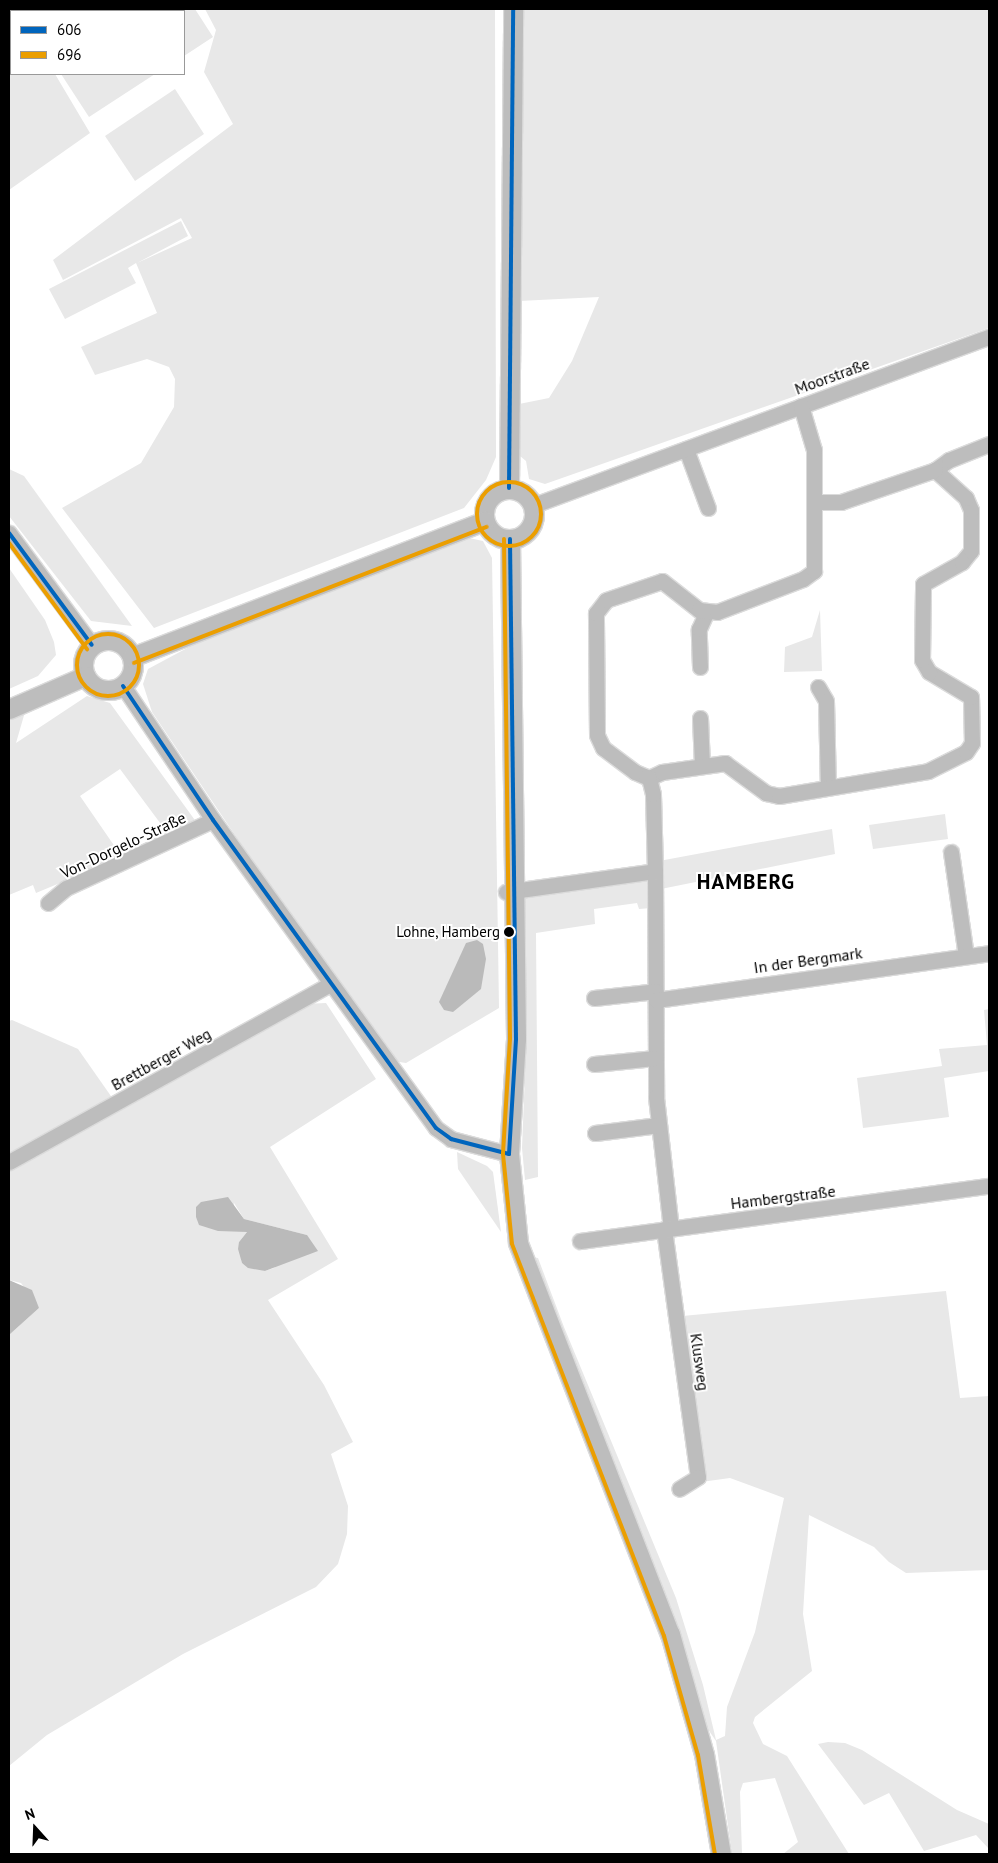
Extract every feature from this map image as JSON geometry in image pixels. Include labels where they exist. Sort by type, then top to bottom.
[{"type":"main road","points":[[509,488],[513,9]]},
{"type":"main road","points":[[509,488],[525,494],[534,505],[532,525],[524,535],[510,539],[493,533],[485,521],[488,500],[500,490],[509,488]]},
{"type":"main road","points":[[132,657],[485,521]]},
{"type":"main road","points":[[510,539],[511,892],[516,1039],[509,1154],[511,1198],[521,1251],[670,1634],[686,1684],[704,1754],[721,1854]]},
{"type":"main road","points":[[104,640],[116,641],[126,647],[132,657],[132,673],[123,686],[105,690],[93,686],[85,676],[83,661],[92,646],[104,640]]},
{"type":"main road","points":[[9,709],[85,676]]},
{"type":"street","name":"Moorstraße","points":[[534,505],[989,337]]},
{"type":"street","points":[[706,613],[795,582],[814,572],[814,450],[801,406]]},
{"type":"street","points":[[815,502],[841,502],[935,470],[949,460],[989,444]]},
{"type":"street","points":[[686,449],[708,508]]},
{"type":"street","points":[[706,613],[662,582],[606,600],[596,613],[598,742],[635,772],[649,778],[662,772],[702,765],[732,766],[772,796],[928,771],[966,752],[972,743],[970,697],[929,672],[922,660],[923,584],[962,562],[971,551],[969,503],[942,473],[935,470]]},
{"type":"street","points":[[9,533],[92,646]]},
{"type":"street","points":[[700,667],[700,629],[706,613]]},
{"type":"street","points":[[123,686],[214,820],[330,984],[436,1128],[451,1139],[509,1154]]},
{"type":"street","points":[[818,687],[826,701],[828,786]]},
{"type":"street","points":[[700,718],[702,765]]},
{"type":"street","points":[[649,778],[653,794],[655,1058],[658,1125],[668,1229]]},
{"type":"street","name":"Von-Dorgelo-Straße","points":[[48,903],[66,888],[214,820]]},
{"type":"street","points":[[951,852],[966,956]]},
{"type":"street","points":[[511,892],[654,871]]},
{"type":"street","name":"In der Bergmark","points":[[594,998],[656,995],[989,953]]},
{"type":"street","name":"Brettberger Weg","points":[[9,1162],[330,984]]},
{"type":"street","points":[[594,1064],[655,1058]]},
{"type":"street","points":[[594,1133],[658,1125]]},
{"type":"street","name":"Hambergstraße","points":[[580,1241],[989,1186]]},
{"type":"street","name":"Klusweg","points":[[668,1229],[698,1477],[679,1489]]},
{"type":"shaded area","points":[[9,9],[134,9],[10,10],[10,75],[56,75],[90,133],[9,190]]},
{"type":"shaded area","points":[[195,9],[213,37],[185,55],[185,10],[150,10]]},
{"type":"shaded area","points":[[205,9],[495,9],[496,457],[486,480],[464,508],[154,628],[62,508],[141,463],[174,407],[175,379],[169,367],[147,359],[95,375],[81,347],[157,313],[136,263],[128,268],[136,283],[65,319],[49,289],[181,221],[188,236],[137,263],[192,238],[181,218],[63,280],[53,260],[233,124],[204,72],[216,30]]},
{"type":"shaded area","points":[[518,9],[989,9],[989,328],[545,484],[529,479],[526,461],[520,456],[519,404],[549,398],[572,361],[599,297],[519,301]]},
{"type":"shaded area","points":[[62,75],[153,75],[89,117]]},
{"type":"shaded area","points":[[175,89],[204,134],[135,181],[105,136]]},
{"type":"shaded area","points":[[9,469],[24,476],[132,626],[91,621],[9,516]]},
{"type":"shaded area","points":[[469,538],[483,541],[492,558],[499,1008],[406,1063],[393,1061],[328,973],[152,712],[143,684],[148,669],[217,632]]},
{"type":"shaded area","points":[[9,568],[45,620],[54,642],[56,655],[38,676],[9,689]]},
{"type":"shaded area","points":[[820,610],[822,671],[784,672],[785,647],[812,637]]},
{"type":"shaded area","points":[[87,696],[110,703],[197,823],[169,835],[120,769],[80,796],[122,857],[36,893],[33,885],[9,895],[9,718],[25,712],[16,743]]},
{"type":"shaded area","points":[[945,814],[948,839],[873,849],[869,825]]},
{"type":"shaded area","points":[[832,829],[835,854],[651,891],[651,908],[639,909],[637,903],[594,909],[595,924],[536,933],[538,1177],[525,1180],[522,1148],[526,1048],[521,896],[658,875],[659,861]]},
{"type":"shaded area","points":[[477,940],[483,944],[486,959],[481,989],[453,1012],[444,1010],[439,1002],[466,943]]},
{"type":"shaded area","points":[[326,1003],[376,1079],[270,1147],[338,1259],[268,1300],[324,1385],[353,1442],[331,1454],[348,1506],[347,1534],[338,1564],[316,1587],[183,1654],[47,1735],[9,1766],[9,1335],[39,1308],[21,1283],[9,1280],[9,1167],[305,1004]],"holes":[[[234,1203],[244,1219],[307,1235],[274,1268],[265,1271],[242,1263],[239,1242],[247,1232],[231,1229]]]},
{"type":"shaded area","points":[[989,1009],[989,1071],[944,1078],[949,1117],[863,1128],[857,1078],[942,1066],[939,1049],[987,1045],[984,1010]]},
{"type":"shaded area","points":[[12,1020],[78,1049],[113,1099],[9,1156],[9,1021]]},
{"type":"shaded area","points":[[457,1152],[487,1166],[493,1172],[501,1232],[458,1169]]},
{"type":"shaded area","points":[[228,1197],[244,1219],[307,1235],[318,1251],[265,1271],[248,1268],[242,1263],[238,1249],[239,1242],[247,1232],[218,1231],[199,1225],[196,1217],[196,1207],[201,1202]]},
{"type":"shaded area","points":[[532,1257],[538,1258],[564,1327],[676,1598],[703,1685],[716,1740],[725,1736],[727,1707],[755,1632],[784,1498],[730,1478],[701,1482],[672,1317],[946,1291],[960,1398],[989,1396],[989,1570],[906,1573],[889,1562],[874,1547],[809,1515],[803,1614],[812,1671],[755,1717],[753,1723],[763,1744],[787,1756],[849,1854],[783,1854],[798,1842],[775,1778],[743,1783],[740,1792],[742,1854],[732,1854],[716,1741],[705,1725],[687,1661]]},
{"type":"shaded area","points":[[9,1280],[32,1290],[39,1308],[9,1335]]},
{"type":"shaded area","points":[[828,1742],[845,1743],[862,1750],[957,1810],[989,1824],[989,1849],[976,1835],[924,1851],[889,1793],[864,1805],[818,1744]]},
{"type":"transit line","name":"606","points":[[509,488],[513,9]]},
{"type":"transit line","name":"696","points":[[509,482],[527,488],[535,496],[541,514],[535,532],[527,540],[509,546],[491,540],[483,532],[477,514],[483,496],[491,488],[509,482]]},
{"type":"transit line","name":"696","points":[[134,663],[487,527]]},
{"type":"transit line","name":"606","points":[[9,533],[92,645]]},
{"type":"transit line","name":"696","points":[[504,539],[510,1039],[503,1154],[512,1244],[664,1636],[698,1755],[715,1854]]},
{"type":"transit line","name":"606","points":[[509,1154],[516,1039],[510,539]]},
{"type":"transit line","name":"696","points":[[9,543],[87,649]]},
{"type":"transit line","name":"696","points":[[102,634],[114,634],[130,643],[137,653],[139,665],[137,677],[130,687],[114,696],[102,696],[91,691],[82,682],[77,671],[77,659],[82,648],[91,639],[102,634]]},
{"type":"transit line","name":"606","points":[[123,686],[213,820],[436,1128],[451,1139],[509,1154]]},
{"type":"place","name":"Lohne, Hamberg","points":[[509,932]]},
{"type":"district","name":"HAMBERG","points":[[746,882]]}]
